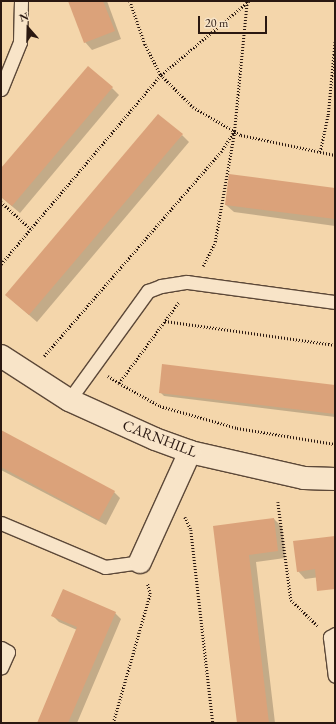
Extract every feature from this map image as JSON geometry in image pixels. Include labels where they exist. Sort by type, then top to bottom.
[{"type":"street","name":"CARNHILL","points":[[1,356],[69,400],[155,439],[190,452],[304,478],[335,479]]},
{"type":"street","points":[[140,562],[190,452]]},
{"type":"lane","points":[[1,89],[20,42],[21,1]]},
{"type":"lane","points":[[69,400],[94,368],[148,291],[161,286],[194,282],[335,302]]},
{"type":"lane","points":[[1,523],[106,567],[140,562]]},
{"type":"lane","points":[[332,635],[335,676]]},
{"type":"lane","points":[[1,648],[8,652],[1,668]]},
{"type":"path","points":[[130,1],[145,44],[161,75],[193,108],[241,135],[335,155]]},
{"type":"path","points":[[1,264],[161,75],[248,2]]},
{"type":"path","points":[[119,383],[194,282],[215,242],[234,131],[248,2]]},
{"type":"path","points":[[320,152],[328,115],[335,40]]},
{"type":"path","points":[[28,374],[221,152],[234,131]]},
{"type":"path","points":[[1,202],[31,229]]},
{"type":"path","points":[[165,321],[335,345]]},
{"type":"path","points":[[94,368],[160,406],[237,428],[335,444]]},
{"type":"path","points":[[173,489],[191,530],[213,723]]},
{"type":"path","points":[[278,502],[291,600],[332,635]]},
{"type":"path","points":[[113,723],[150,594],[140,562]]},
{"type":"building","points":[[68,1],[103,1],[115,31],[84,43]]},
{"type":"building","points":[[88,66],[113,87],[12,206],[1,197],[1,168]]},
{"type":"building","points":[[158,114],[183,134],[29,315],[5,295]]},
{"type":"building","points":[[229,174],[335,188],[335,219],[225,205]]},
{"type":"building","points":[[162,364],[335,385],[335,414],[159,393]]},
{"type":"building","points":[[1,430],[115,491],[99,520],[1,467]]},
{"type":"building","points":[[274,518],[278,551],[249,555],[269,723],[237,723],[213,526]]},
{"type":"building","points":[[335,536],[335,589],[317,591],[315,569],[297,572],[293,541]]},
{"type":"building","points":[[63,589],[116,612],[68,723],[37,723],[77,627],[51,616]]}]
